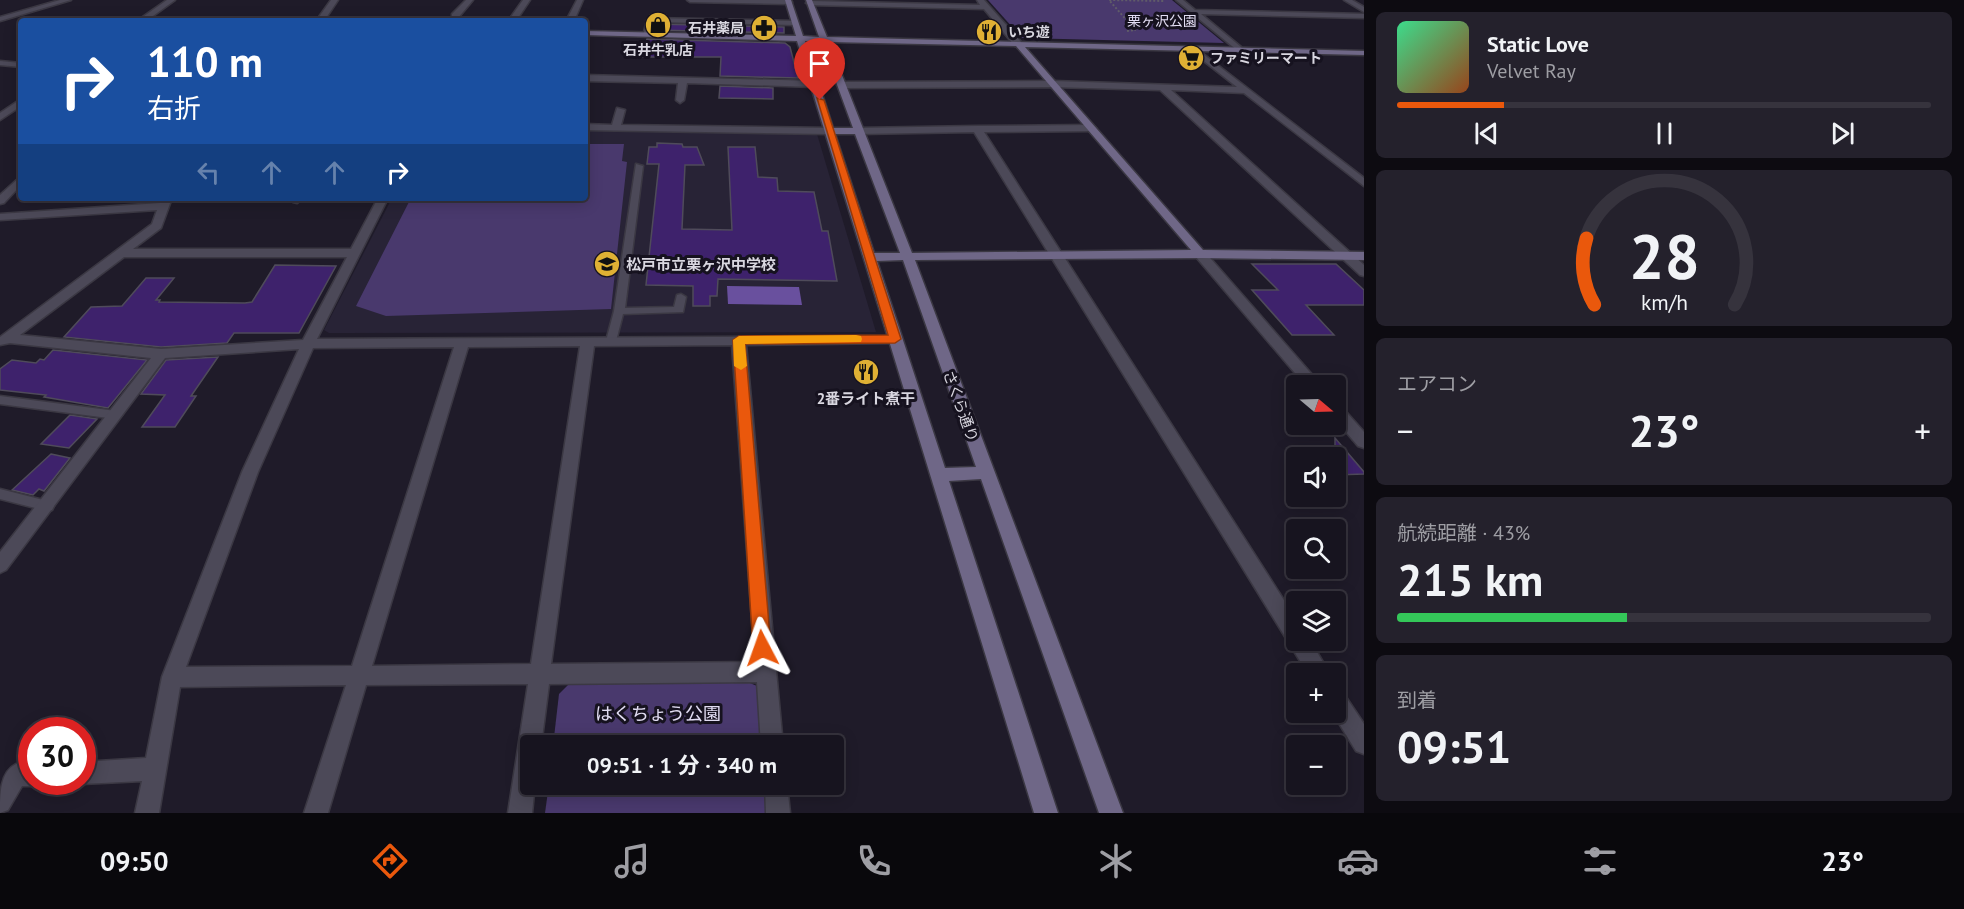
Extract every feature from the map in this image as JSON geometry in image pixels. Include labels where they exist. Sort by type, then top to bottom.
[{"type":"street","points":[[0,19],[69,0]]},
{"type":"street","points":[[145,18],[172,0]]},
{"type":"street","points":[[322,18],[335,0]]},
{"type":"street","points":[[455,16],[470,0]]},
{"type":"street","points":[[514,18],[527,0]]},
{"type":"street","points":[[571,18],[580,0]]},
{"type":"street","points":[[690,0],[788,1],[1046,813]]},
{"type":"street","points":[[980,0],[1304,375]]},
{"type":"street","points":[[1347,0],[1364,10]]},
{"type":"street","points":[[1180,1],[1238,49]]},
{"type":"street","points":[[810,2],[897,2],[986,7]]},
{"type":"street","name":"さくら通り","points":[[810,2],[907,256],[1111,813]]},
{"type":"street","points":[[1271,5],[1284,14]]},
{"type":"street","points":[[1193,12],[1364,16]]},
{"type":"street","points":[[588,33],[1364,52]]},
{"type":"street","points":[[1194,49],[1364,183]]},
{"type":"street","points":[[0,63],[18,66]]},
{"type":"street","points":[[588,78],[683,81],[741,86],[815,84]]},
{"type":"street","points":[[680,100],[683,81]]},
{"type":"street","points":[[841,85],[1053,84],[1245,90]]},
{"type":"street","points":[[1162,87],[1364,272]]},
{"type":"street","points":[[0,117],[18,104]]},
{"type":"street","points":[[616,127],[620,110]]},
{"type":"street","points":[[588,127],[829,131],[1091,128]]},
{"type":"street","points":[[977,129],[1054,255],[1286,620]]},
{"type":"street","points":[[0,201],[18,182]]},
{"type":"street","points":[[147,813],[172,677],[250,472],[308,344],[381,201]]},
{"type":"street","points":[[0,217],[165,202],[157,226],[4,341]]},
{"type":"street","points":[[123,253],[354,253]]},
{"type":"street","points":[[868,257],[1200,254],[1364,256]]},
{"type":"street","points":[[4,341],[160,354],[308,344],[895,339]]},
{"type":"street","points":[[739,340],[771,735]]},
{"type":"street","points":[[520,813],[588,341]]},
{"type":"street","points":[[316,813],[463,342]]},
{"type":"street","points":[[0,565],[47,506],[160,354]]},
{"type":"street","points":[[1346,422],[1364,442]]},
{"type":"street","points":[[938,475],[986,473]]},
{"type":"street","points":[[172,677],[764,672]]},
{"type":"street","points":[[1346,715],[1364,743]]},
{"type":"street","points":[[96,772],[154,770]]},
{"type":"street","points":[[0,802],[18,776]]},
{"type":"street","points":[[777,795],[778,813]]},
{"type":"lane","points":[[645,35],[650,20],[795,23]]},
{"type":"lane","points":[[611,341],[619,311],[639,166]]},
{"type":"lane","points":[[619,311],[679,310],[681,297]]},
{"type":"lane","points":[[0,400],[116,415]]},
{"type":"lane","points":[[0,495],[47,506]]},
{"type":"path","points":[[1127,31],[1135,30],[1109,0],[1180,1]]},
{"type":"shaded area","name":"松戸市立栗ヶ沢中学校","points":[[588,130],[817,134],[876,332],[329,333],[324,330],[390,201],[588,201]]},
{"type":"shaded area","points":[[727,286],[799,287],[802,305],[728,304]]},
{"type":"green space","name":"栗ヶ沢公園","points":[[988,0],[1172,0],[1224,43],[1022,38]]},
{"type":"green space","points":[[588,144],[624,144],[622,161],[627,162],[611,309],[386,316],[356,306],[409,201],[588,201]]},
{"type":"green space","name":"はくちょう公園","points":[[572,681],[745,681],[757,686],[761,735],[554,735],[559,694]]},
{"type":"green space","points":[[547,795],[767,795],[768,813],[545,813]]},
{"type":"building","points":[[654,24],[784,27],[784,33],[652,30]]},
{"type":"building","points":[[647,39],[785,43],[790,47],[798,78],[720,76],[721,57],[640,57]]},
{"type":"building","points":[[720,86],[773,88],[773,99],[719,98]]},
{"type":"building","points":[[657,143],[697,147],[704,165],[685,165],[682,229],[732,230],[728,147],[755,147],[758,177],[777,178],[778,191],[814,192],[822,231],[828,231],[837,281],[718,279],[717,296],[710,296],[710,306],[693,306],[693,286],[646,285],[659,164],[647,164],[649,147],[657,147]]},
{"type":"building","points":[[1252,264],[1336,264],[1364,290],[1364,305],[1306,305],[1334,335],[1292,335],[1252,290],[1278,290]]},
{"type":"building","points":[[275,265],[336,266],[299,333],[234,333],[227,343],[161,347],[64,337],[91,307],[122,306],[146,278],[174,278],[156,300],[160,300],[159,302],[245,303],[252,302]]},
{"type":"building","points":[[53,350],[147,360],[108,408],[44,397],[46,395],[0,390],[0,369],[12,360],[36,363],[40,359],[44,360]]},
{"type":"building","points":[[218,357],[191,396],[196,396],[175,427],[142,427],[165,395],[141,394],[166,360]]},
{"type":"building","points":[[70,415],[97,419],[69,448],[41,444]]},
{"type":"building","points":[[1335,438],[1343,447],[1335,447]]},
{"type":"building","points":[[1346,451],[1364,472],[1364,474],[1346,475]]},
{"type":"building","points":[[51,454],[70,458],[44,491],[39,489],[33,495],[12,490]]},
{"type":"slow traffic","points":[[741,366],[739,340],[856,339]]},
{"type":"place","name":"石井牛乳店","points":[[658,25]]},
{"type":"place","name":"石井薬局","points":[[764,28]]},
{"type":"place","name":"いち遊","points":[[989,32]]},
{"type":"place","name":"ファミリーマート","points":[[1191,58]]},
{"type":"place","name":"松戸市立栗ヶ沢中学校","points":[[607,264]]},
{"type":"place","name":"2番ライト煮干","points":[[866,372]]},
{"type":"route","points":[[762,648],[739,340],[895,339],[820,100]]}]
